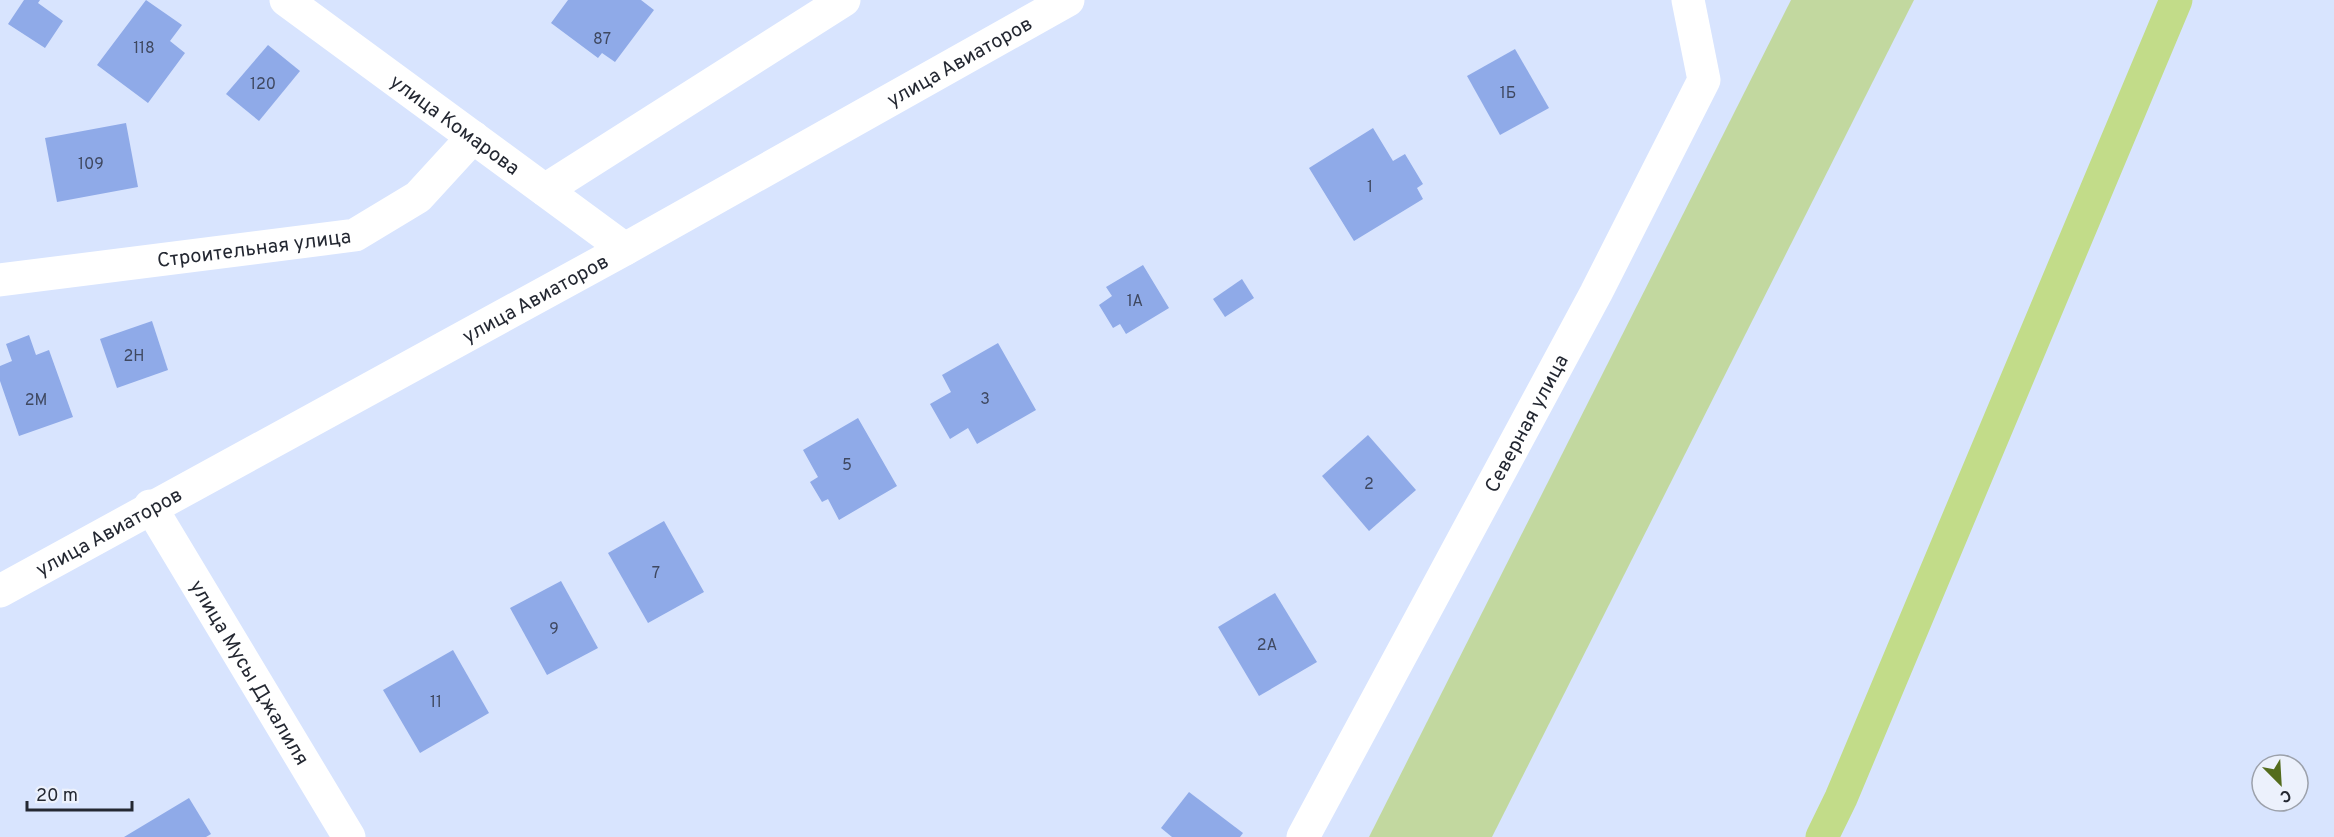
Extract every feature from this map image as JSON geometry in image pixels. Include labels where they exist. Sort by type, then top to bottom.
[{"type":"main road","points":[[1822,837],[1850,777],[2176,0]]},
{"type":"street","name":"улица Комарова","points":[[286,0],[625,249]]},
{"type":"street","points":[[545,190],[844,0]]},
{"type":"street","name":"улица Авиаторов","points":[[0,591],[150,506],[625,249],[1068,0]]},
{"type":"street","name":"Северная улица","points":[[1303,837],[1596,293],[1704,80],[1688,0]]},
{"type":"street","name":"Строительная улица","points":[[0,280],[355,235],[418,197],[473,137]]},
{"type":"street","name":"улица Мусы Джалиля","points":[[150,506],[349,837]]},
{"type":"green space","points":[[1791,0],[1914,0],[1492,837],[1369,837]]},
{"type":"building","points":[[24,0],[40,0],[38,3],[63,21],[45,48],[8,24]]},
{"type":"building","points":[[146,0],[182,25],[170,41],[185,53],[148,103],[97,65]]},
{"type":"building","points":[[568,0],[641,0],[654,10],[615,62],[602,53],[598,58],[551,23]]},
{"type":"building","points":[[268,45],[300,71],[259,121],[226,94]]},
{"type":"building","points":[[1515,49],[1549,108],[1500,135],[1467,76]]},
{"type":"building","points":[[126,123],[138,187],[57,202],[45,138]]},
{"type":"building","points":[[1373,128],[1393,161],[1405,154],[1423,184],[1417,188],[1423,199],[1354,241],[1309,168]]},
{"type":"building","points":[[1143,265],[1169,308],[1126,334],[1120,324],[1113,328],[1099,305],[1112,296],[1106,287]]},
{"type":"building","points":[[1242,279],[1254,298],[1225,317],[1213,299]]},
{"type":"building","points":[[152,321],[168,370],[117,388],[100,339]]},
{"type":"building","points":[[29,335],[36,355],[49,350],[73,417],[19,436],[0,381],[0,366],[12,361],[6,344]]},
{"type":"building","points":[[998,343],[1036,410],[977,444],[968,428],[950,439],[930,404],[951,392],[942,375]]},
{"type":"building","points":[[858,418],[897,486],[839,520],[828,499],[822,502],[810,482],[818,477],[803,450]]},
{"type":"building","points":[[1368,435],[1416,490],[1369,531],[1322,476]]},
{"type":"building","points":[[664,521],[704,592],[648,623],[608,553]]},
{"type":"building","points":[[561,581],[598,648],[547,675],[510,608]]},
{"type":"building","points":[[1275,593],[1317,662],[1259,696],[1218,627]]},
{"type":"building","points":[[453,650],[489,713],[420,753],[383,690]]},
{"type":"building","points":[[1189,792],[1243,833],[1240,837],[1172,837],[1161,828]]},
{"type":"building","points":[[189,798],[211,834],[206,837],[124,837]]}]
